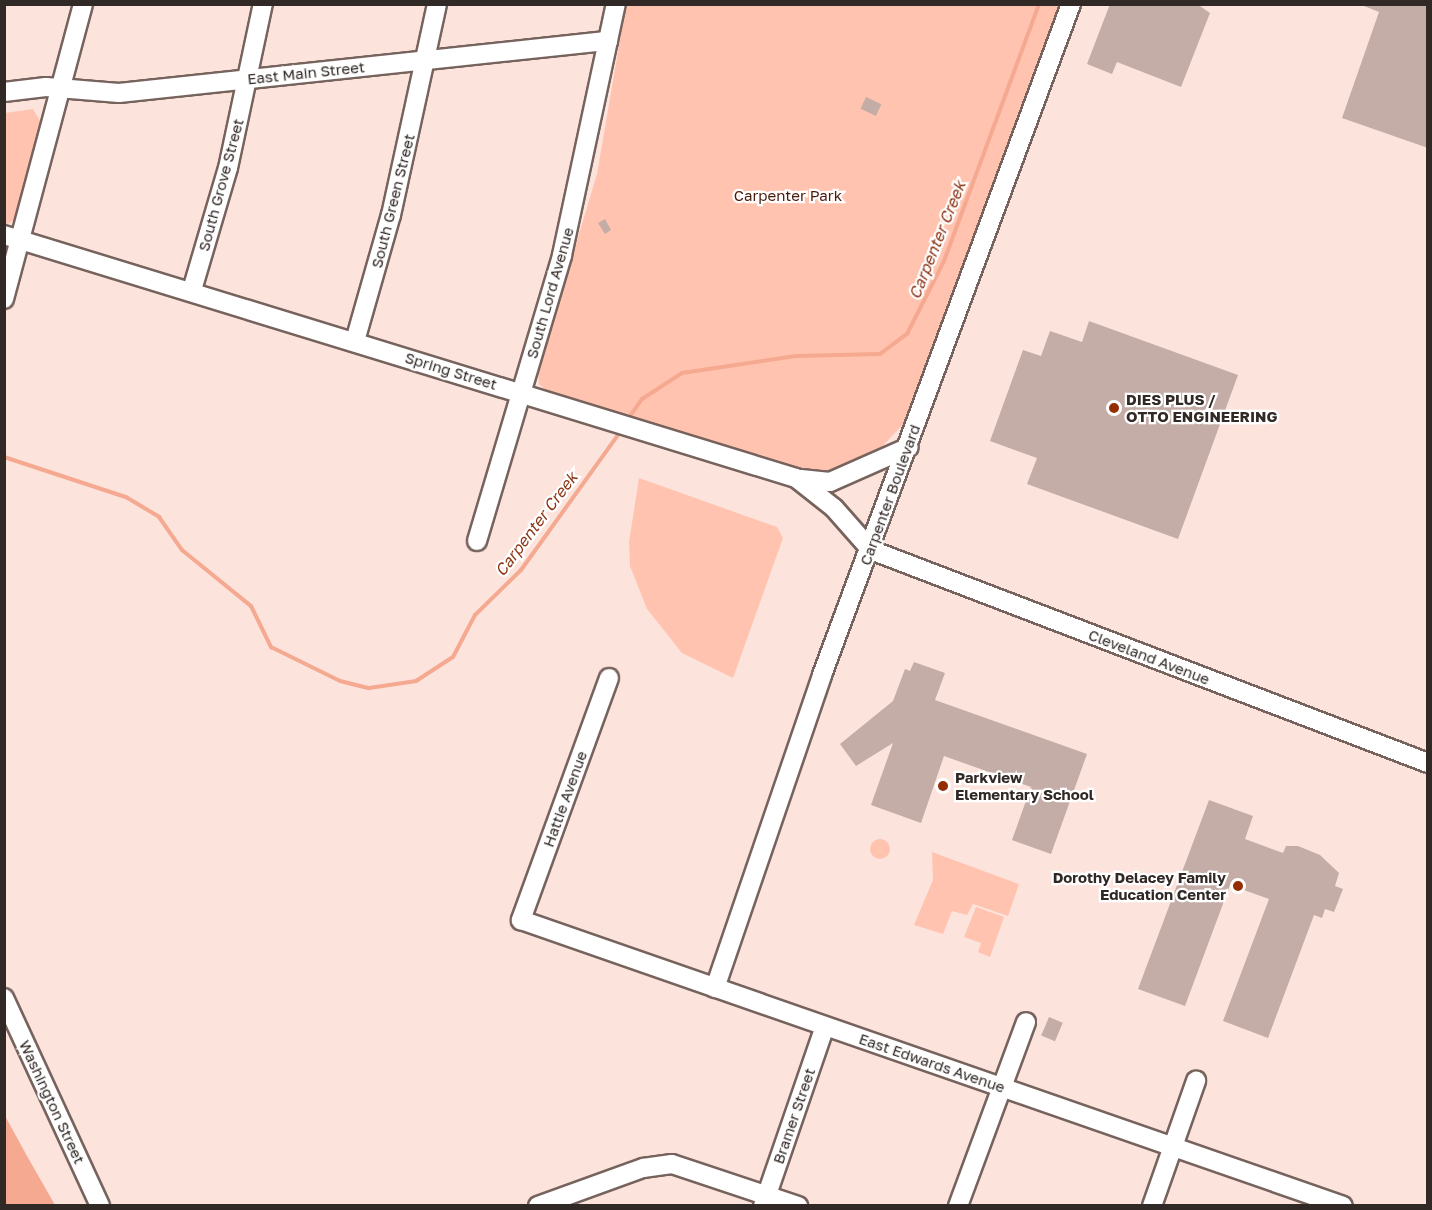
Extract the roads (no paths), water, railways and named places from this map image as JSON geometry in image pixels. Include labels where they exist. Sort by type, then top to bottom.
[{"type":"street","points":[[4,299],[13,238],[63,89],[84,4]]},
{"type":"street","name":"South Grove Street","points":[[192,290],[248,79],[263,4]]},
{"type":"street","name":"South Green Street","points":[[355,341],[392,214],[437,4]]},
{"type":"street","name":"South Lord Avenue","points":[[477,541],[562,255],[616,4]]},
{"type":"street","name":"Carpenter Boulevard","points":[[715,988],[822,675],[871,550],[1071,4]]},
{"type":"street","name":"East Main Street","points":[[4,93],[63,89],[109,93],[608,41]]},
{"type":"street","name":"Spring Street","points":[[13,238],[192,290],[796,478],[834,508],[871,550]]},
{"type":"street","points":[[796,478],[830,482],[909,447]]},
{"type":"street","name":"Cleveland Avenue","points":[[871,550],[1428,763]]},
{"type":"street","name":"Hattie Avenue","points":[[521,920],[609,678]]},
{"type":"street","name":"East Edwards Avenue","points":[[521,920],[1343,1206]]},
{"type":"street","name":"Washington Street","points":[[4,998],[100,1206]]},
{"type":"street","points":[[957,1206],[1000,1086],[1026,1022]]},
{"type":"street","name":"Bramer Street","points":[[765,1200],[825,1026]]},
{"type":"street","points":[[1152,1206],[1196,1081]]},
{"type":"street","points":[[538,1206],[576,1198],[672,1164],[765,1200],[798,1206]]},
{"type":"waterway","name":"Carpenter Creek","points":[[630,416],[642,399],[682,373],[796,356],[880,354],[907,334],[944,261],[1039,4]]},
{"type":"waterway","name":"Carpenter Creek","points":[[4,457],[126,497],[159,517],[182,550],[251,606],[271,647],[340,681],[369,688],[416,681],[453,657],[475,615],[521,570],[620,432]]},
{"type":"place","name":"DIES PLUS / OTTO ENGINEERING","points":[[1114,408]]},
{"type":"place","name":"Parkview Elementary School","points":[[943,786]]},
{"type":"place","name":"Dorothy Delacey Family Education Center","points":[[1238,886]]},
{"type":"park label","name":"Carpenter Park","points":[[788,196]]}]
